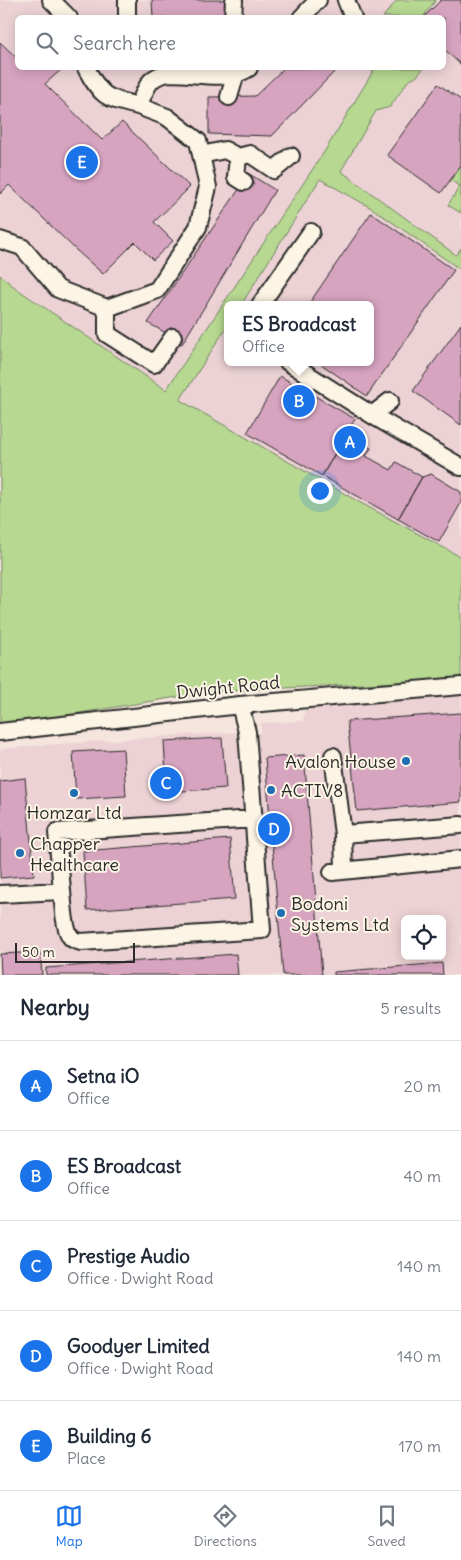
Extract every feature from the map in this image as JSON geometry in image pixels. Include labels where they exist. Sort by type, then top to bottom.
[{"type":"street","points":[[51,0],[66,15]]},
{"type":"street","points":[[126,15],[127,0]]},
{"type":"street","points":[[233,15],[234,0]]},
{"type":"street","points":[[304,15],[318,0]]},
{"type":"street","points":[[346,0],[352,15]]},
{"type":"street","points":[[0,240],[22,248],[58,289],[107,308],[157,290],[198,227],[208,187],[198,141],[167,117],[138,106],[110,99],[96,87],[87,70]]},
{"type":"street","points":[[138,106],[150,82],[149,73],[160,75],[171,72],[206,76],[228,76],[242,70]]},
{"type":"street","points":[[229,97],[243,70]]},
{"type":"street","points":[[201,155],[225,150],[238,157],[250,154],[274,170],[291,156]]},
{"type":"street","points":[[238,157],[236,177],[244,182]]},
{"type":"street","points":[[263,301],[311,232]]},
{"type":"street","points":[[107,308],[108,334],[154,364],[173,337]]},
{"type":"street","points":[[294,366],[372,415],[461,467]]},
{"type":"street","points":[[372,415],[390,401]]},
{"type":"street","name":"Dwight Road","points":[[0,732],[240,705],[461,686]]},
{"type":"street","points":[[240,705],[246,732],[254,819],[262,930],[81,942],[74,940],[70,936],[67,930],[62,891],[57,832],[254,819]]},
{"type":"street","points":[[333,756],[343,834],[338,871],[461,860]]},
{"type":"street","points":[[343,834],[461,825]]},
{"type":"street","points":[[0,894],[62,891]]},
{"type":"shaded area","points":[[0,0],[461,0],[461,557],[359,502],[180,400],[17,289],[0,275]]},
{"type":"shaded area","points":[[461,679],[461,975],[0,975],[0,751],[3,749],[32,746],[182,735],[261,733],[261,723],[303,721],[309,687]]},
{"type":"green space","points":[[397,0],[436,0],[425,15],[385,15]]},
{"type":"green space","points":[[374,70],[422,70],[416,77],[408,81],[390,107],[376,111],[341,171],[456,255],[461,248],[461,270],[373,209],[320,179],[244,301],[225,301],[326,149]]},
{"type":"green space","points":[[461,165],[461,213],[448,205],[460,186],[450,180]]},
{"type":"green space","points":[[0,275],[17,289],[166,390],[224,303],[224,331],[180,400],[359,502],[461,557],[461,679],[208,692],[0,726]]},
{"type":"building","points":[[152,0],[227,0],[227,15],[153,15]]},
{"type":"building","points":[[441,0],[461,0],[461,65],[446,51],[446,15],[426,15]]},
{"type":"building","points":[[0,42],[15,56],[15,70],[61,70],[45,84],[102,140],[122,122],[190,187],[154,222],[173,241],[153,260],[135,242],[103,274],[9,185],[0,194]]},
{"type":"building","points":[[282,70],[336,70],[272,136],[209,134],[209,97],[255,96]]},
{"type":"building","points":[[438,84],[461,100],[461,165],[441,193],[387,155]]},
{"type":"building","points":[[243,170],[275,190],[182,344],[148,323],[244,182]]},
{"type":"building","points":[[371,213],[454,270],[367,396],[324,366],[374,366],[374,301],[311,301]]},
{"type":"building","points":[[461,324],[461,425],[413,391]]},
{"type":"building","points":[[280,376],[355,419],[322,476],[247,433]]},
{"type":"building","points":[[346,434],[371,448],[366,456],[391,470],[396,462],[422,477],[398,519],[322,476]]},
{"type":"building","points":[[431,474],[461,492],[461,503],[439,542],[398,519],[422,477]]},
{"type":"building","name":"Avalon House","points":[[461,713],[461,802],[357,811],[347,721]]},
{"type":"building","points":[[222,738],[226,788],[167,792],[164,741]]},
{"type":"building","points":[[123,749],[126,796],[76,799],[73,752]]},
{"type":"building","points":[[304,755],[322,975],[283,975],[265,758]]},
{"type":"building","points":[[25,778],[34,875],[0,878],[0,781]]},
{"type":"building","points":[[230,839],[235,899],[87,910],[83,851]]},
{"type":"building","points":[[40,952],[42,975],[1,975],[0,954]]},
{"type":"building","points":[[236,954],[238,975],[46,975],[46,968]]},
{"type":"building","points":[[442,963],[443,975],[334,975],[334,972]]},
{"type":"place","name":"Building 6","points":[[82,162]]},
{"type":"place","name":"ES Broadcast","points":[[299,401]]},
{"type":"place","name":"Setna iO","points":[[350,442]]},
{"type":"place","name":"Avalon House","points":[[406,761]]},
{"type":"place","name":"Prestige Audio","points":[[166,783]]},
{"type":"place","name":"ACTIV8","points":[[271,790]]},
{"type":"place","name":"Homzar Ltd","points":[[74,793]]},
{"type":"place","name":"Goodyer Limited","points":[[274,829]]},
{"type":"place","name":"Chapper Healthcare","points":[[20,853]]},
{"type":"place","name":"Bodoni Systems Ltd","points":[[281,913]]}]
